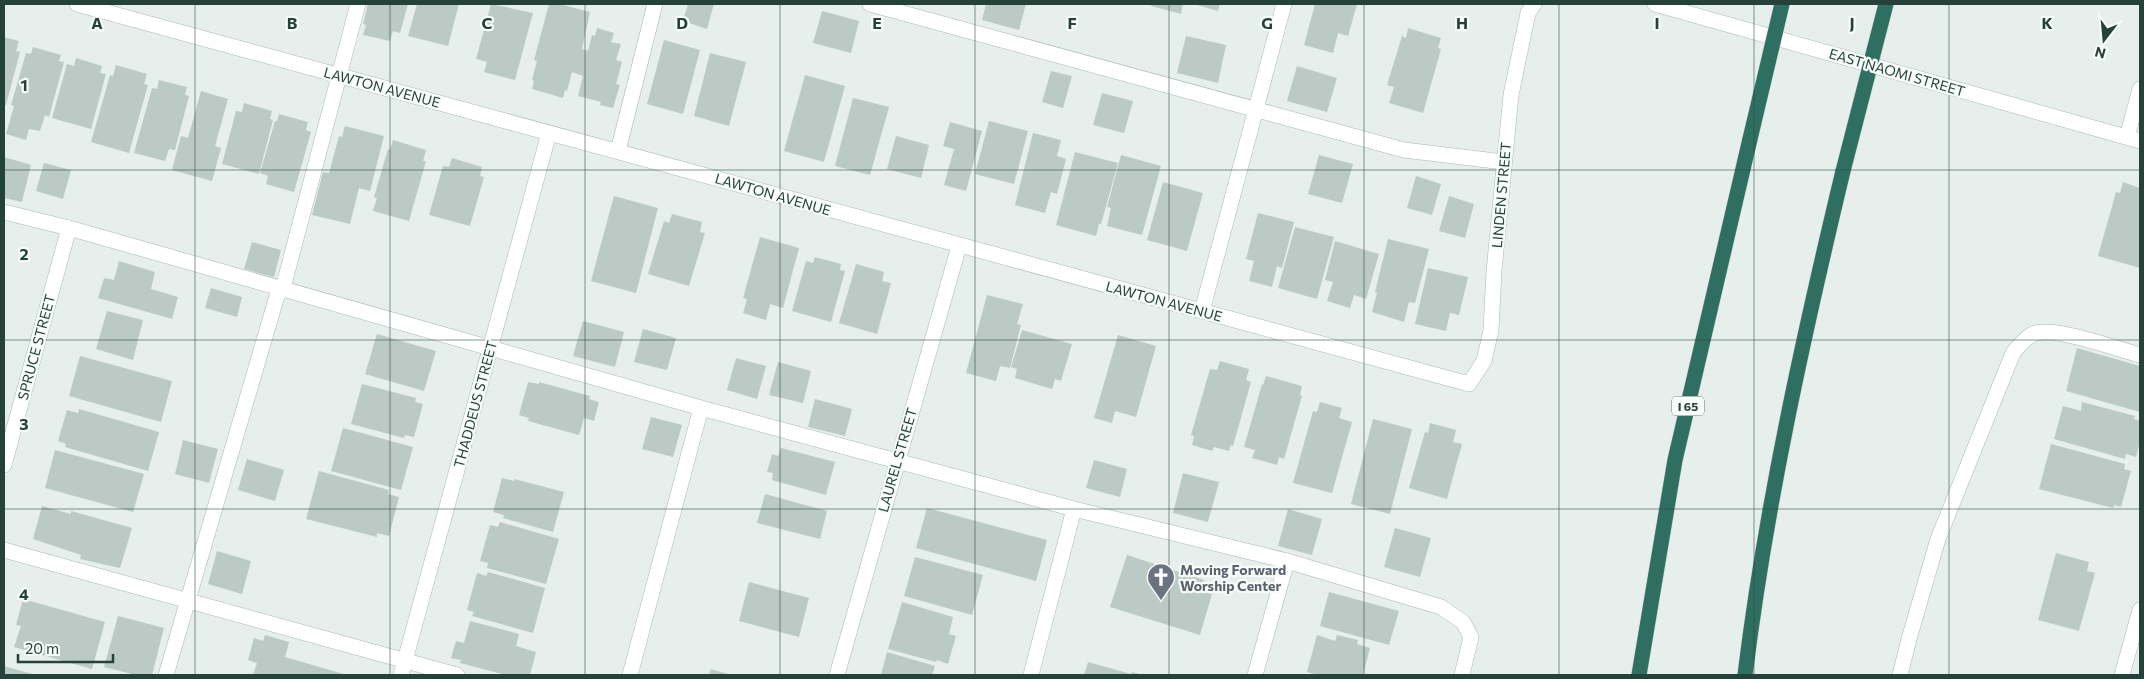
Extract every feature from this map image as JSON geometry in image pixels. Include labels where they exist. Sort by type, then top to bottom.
[{"type":"highway","name":"I 65","points":[[1639,675],[1675,460],[1782,4]]},
{"type":"highway","points":[[1745,675],[1768,518],[1786,417],[1844,171],[1886,4]]},
{"type":"street","name":"LAWTON AVENUE","points":[[77,4],[1469,384]]},
{"type":"street","points":[[166,675],[277,296],[283,288],[358,4]]},
{"type":"street","points":[[618,151],[655,4]]},
{"type":"street","points":[[870,4],[1404,150],[1504,162]]},
{"type":"street","points":[[1202,311],[1284,4]]},
{"type":"street","name":"LINDEN STREET","points":[[1469,384],[1484,361],[1491,330],[1494,271],[1511,95],[1528,13],[1534,4]]},
{"type":"street","name":"EAST NAOMI STREET","points":[[1655,4],[2133,139]]},
{"type":"street","points":[[2133,139],[2140,89]]},
{"type":"street","name":"THADDEUS STREET","points":[[403,668],[548,133]]},
{"type":"street","points":[[4,212],[69,228],[283,288],[701,408],[896,459],[1074,509],[1287,561],[1441,606],[1463,622],[1472,637],[1462,675]]},
{"type":"street","name":"SPRUCE STREET","points":[[4,465],[69,228]]},
{"type":"street","name":"LAUREL STREET","points":[[836,675],[896,459],[959,246]]},
{"type":"street","points":[[1900,675],[1938,539],[2013,353],[2023,341],[2036,333],[2056,332],[2140,355]]},
{"type":"street","points":[[630,675],[701,408]]},
{"type":"street","points":[[1031,675],[1074,509]]},
{"type":"street","points":[[4,550],[187,600],[403,668],[457,675]]},
{"type":"street","points":[[1255,675],[1287,561]]},
{"type":"street","points":[[2122,675],[2140,610]]},
{"type":"building","points":[[368,4],[408,4],[400,33],[393,31],[390,41],[363,35],[366,25],[363,24]]},
{"type":"building","points":[[417,4],[459,4],[448,46],[408,36]]},
{"type":"building","points":[[491,4],[533,13],[515,80],[484,72],[487,62],[476,59]]},
{"type":"building","points":[[549,4],[559,4],[590,12],[582,49],[588,51],[592,35],[595,36],[597,28],[614,33],[611,42],[621,44],[616,60],[622,62],[616,84],[620,85],[613,108],[600,105],[601,102],[578,96],[583,76],[572,72],[563,98],[532,89],[534,81],[532,80],[537,61],[534,60]]},
{"type":"building","points":[[688,4],[714,4],[707,29],[683,21]]},
{"type":"building","points":[[986,4],[1026,4],[1019,30],[982,20]]},
{"type":"building","points":[[1152,4],[1183,4],[1181,14],[1151,6]]},
{"type":"building","points":[[1194,4],[1220,4],[1218,11]]},
{"type":"building","points":[[1315,4],[1357,4],[1348,36],[1338,33],[1333,53],[1304,45]]},
{"type":"building","points":[[822,11],[859,21],[851,53],[813,43]]},
{"type":"building","points":[[1408,28],[1441,38],[1438,48],[1441,49],[1423,113],[1389,103],[1394,87],[1387,85],[1402,36],[1406,38]]},
{"type":"building","points":[[1186,36],[1226,45],[1218,83],[1177,73]]},
{"type":"building","points":[[4,37],[19,41],[16,51],[20,52],[6,105],[4,105]]},
{"type":"building","points":[[664,40],[700,50],[683,114],[647,104]]},
{"type":"building","points":[[33,47],[61,55],[59,61],[64,62],[49,117],[45,115],[40,131],[29,129],[26,140],[6,134],[14,106],[11,105],[26,53],[31,54]]},
{"type":"building","points":[[710,53],[746,62],[729,126],[694,116]]},
{"type":"building","points":[[76,58],[102,66],[100,73],[106,74],[91,129],[52,118],[67,64],[74,66]]},
{"type":"building","points":[[116,65],[147,74],[144,84],[148,85],[129,153],[91,142],[110,75],[113,76]]},
{"type":"building","points":[[1297,66],[1337,78],[1327,112],[1287,101]]},
{"type":"building","points":[[1051,71],[1072,76],[1063,108],[1042,102]]},
{"type":"building","points":[[805,75],[845,86],[824,162],[784,151]]},
{"type":"building","points":[[159,80],[187,87],[185,95],[189,96],[175,150],[169,149],[165,161],[134,153],[152,88],[157,89]]},
{"type":"building","points":[[201,91],[228,99],[215,146],[221,148],[212,181],[172,170],[181,136],[188,138]]},
{"type":"building","points":[[1102,93],[1133,101],[1124,133],[1093,125]]},
{"type":"building","points":[[853,98],[889,107],[870,175],[835,166]]},
{"type":"building","points":[[244,103],[272,111],[270,119],[273,120],[259,174],[222,164],[236,111],[242,112]]},
{"type":"building","points":[[279,114],[308,122],[306,130],[311,132],[294,192],[266,184],[268,176],[260,173],[275,121],[277,121]]},
{"type":"building","points":[[989,121],[1028,131],[1014,184],[975,174]]},
{"type":"building","points":[[950,122],[982,131],[966,191],[944,185],[954,149],[943,146]]},
{"type":"building","points":[[345,126],[384,136],[370,191],[359,188],[350,224],[312,215],[323,172],[329,173],[339,136],[342,137]]},
{"type":"building","points":[[1033,133],[1061,140],[1057,156],[1066,159],[1057,194],[1051,192],[1045,213],[1015,205]]},
{"type":"building","points":[[896,136],[929,145],[921,178],[887,169]]},
{"type":"building","points":[[393,140],[426,150],[423,161],[426,161],[409,221],[373,211],[377,198],[374,197],[388,149],[390,150]]},
{"type":"building","points":[[1075,152],[1118,163],[1096,236],[1056,225]]},
{"type":"building","points":[[1121,155],[1161,166],[1142,235],[1107,226],[1111,208],[1107,207]]},
{"type":"building","points":[[1319,155],[1353,164],[1342,203],[1308,194]]},
{"type":"building","points":[[4,157],[31,165],[22,202],[4,198]]},
{"type":"building","points":[[452,158],[482,167],[480,176],[484,177],[470,226],[429,215],[443,166],[449,167]]},
{"type":"building","points":[[44,163],[71,170],[63,199],[36,191]]},
{"type":"building","points":[[1416,176],[1441,184],[1432,215],[1407,208]]},
{"type":"building","points":[[1163,182],[1203,193],[1187,251],[1147,240]]},
{"type":"building","points":[[2123,182],[2140,188],[2140,268],[2098,256],[2116,192],[2120,193]]},
{"type":"building","points":[[614,196],[658,208],[636,293],[591,281]]},
{"type":"building","points":[[1449,196],[1474,204],[1465,238],[1439,231]]},
{"type":"building","points":[[1258,213],[1294,222],[1282,268],[1277,266],[1272,287],[1249,281],[1254,261],[1246,259]]},
{"type":"building","points":[[672,214],[702,222],[700,232],[705,233],[689,286],[648,274],[664,221],[669,223]]},
{"type":"building","points":[[1295,227],[1334,237],[1317,299],[1278,288]]},
{"type":"building","points":[[760,237],[799,248],[783,308],[770,304],[766,320],[743,313],[747,299],[743,298]]},
{"type":"building","points":[[1388,239],[1429,249],[1415,303],[1409,302],[1404,322],[1372,312]]},
{"type":"building","points":[[1335,241],[1379,254],[1366,299],[1354,295],[1350,308],[1327,301],[1333,282],[1325,280]]},
{"type":"building","points":[[252,242],[281,250],[274,277],[244,269]]},
{"type":"building","points":[[815,257],[841,264],[840,270],[845,271],[831,322],[792,311],[806,261],[813,263]]},
{"type":"building","points":[[119,261],[155,272],[151,289],[178,297],[172,319],[98,298],[104,278],[114,280]]},
{"type":"building","points":[[856,264],[884,272],[882,281],[891,283],[877,334],[839,323]]},
{"type":"building","points":[[1428,268],[1468,277],[1459,315],[1450,313],[1446,331],[1415,324]]},
{"type":"building","points":[[211,288],[242,297],[237,317],[205,308]]},
{"type":"building","points":[[987,295],[1023,304],[1017,324],[1021,325],[1010,368],[1000,366],[996,381],[966,373]]},
{"type":"building","points":[[107,311],[143,320],[133,360],[96,349]]},
{"type":"building","points":[[583,321],[624,332],[615,367],[573,356]]},
{"type":"building","points":[[643,329],[676,338],[667,370],[634,362]]},
{"type":"building","points":[[1022,330],[1072,344],[1061,381],[1055,379],[1052,389],[1015,378],[1017,369],[1011,367]]},
{"type":"building","points":[[377,334],[436,351],[424,391],[365,374]]},
{"type":"building","points":[[1118,335],[1156,346],[1136,417],[1115,411],[1112,423],[1094,418]]},
{"type":"building","points":[[2077,348],[2140,366],[2140,412],[2066,391]]},
{"type":"building","points":[[80,356],[172,381],[161,422],[69,396]]},
{"type":"building","points":[[736,358],[766,366],[757,399],[727,390]]},
{"type":"building","points":[[1220,361],[1249,369],[1246,380],[1251,382],[1233,446],[1231,445],[1229,451],[1214,447],[1212,451],[1192,445],[1194,436],[1191,435],[1210,369],[1217,370]]},
{"type":"building","points":[[778,362],[811,371],[803,403],[769,395]]},
{"type":"building","points":[[1266,376],[1302,386],[1300,395],[1302,396],[1284,459],[1279,457],[1277,465],[1252,458],[1255,450],[1244,447]]},
{"type":"building","points":[[528,382],[539,384],[539,382],[590,396],[589,399],[599,402],[594,421],[584,418],[579,435],[528,421],[529,418],[519,415]]},
{"type":"building","points":[[362,384],[416,398],[415,402],[423,404],[414,437],[405,435],[404,438],[351,424]]},
{"type":"building","points":[[815,399],[852,409],[845,436],[808,427]]},
{"type":"building","points":[[1320,402],[1342,408],[1339,418],[1352,422],[1332,493],[1293,483],[1313,411],[1317,412]]},
{"type":"building","points":[[2082,402],[2135,416],[2134,419],[2140,421],[2140,441],[2136,457],[2126,454],[2125,459],[2054,439],[2063,406],[2081,411]]},
{"type":"building","points":[[79,409],[159,432],[148,471],[65,447],[66,444],[58,441],[67,410],[78,413]]},
{"type":"building","points":[[651,417],[682,425],[673,457],[642,449]]},
{"type":"building","points":[[1373,419],[1412,429],[1390,514],[1351,504]]},
{"type":"building","points":[[1430,423],[1456,430],[1453,442],[1462,444],[1447,499],[1409,488],[1425,432],[1428,433]]},
{"type":"building","points":[[343,428],[413,447],[401,490],[331,471]]},
{"type":"building","points":[[183,440],[218,449],[209,483],[175,474]]},
{"type":"building","points":[[2051,444],[2125,464],[2124,469],[2131,471],[2121,507],[2114,505],[2113,508],[2039,489]]},
{"type":"building","points":[[781,448],[835,462],[826,495],[772,480],[773,473],[767,472],[772,454],[778,456]]},
{"type":"building","points":[[55,450],[144,474],[133,512],[45,488]]},
{"type":"building","points":[[247,459],[284,470],[275,501],[238,490]]},
{"type":"building","points":[[1094,460],[1127,469],[1120,497],[1086,488]]},
{"type":"building","points":[[319,471],[389,490],[388,494],[399,497],[389,536],[377,533],[377,537],[306,519]]},
{"type":"building","points":[[1183,473],[1219,482],[1208,522],[1173,513]]},
{"type":"building","points":[[502,478],[514,481],[514,479],[564,492],[553,532],[503,518],[504,515],[493,512]]},
{"type":"building","points":[[765,494],[827,511],[820,539],[757,523]]},
{"type":"building","points":[[42,506],[71,514],[71,511],[132,528],[120,568],[80,559],[81,555],[33,539]]},
{"type":"building","points":[[927,508],[1047,540],[1036,581],[916,548]]},
{"type":"building","points":[[1288,509],[1322,519],[1312,555],[1278,546]]},
{"type":"building","points":[[500,522],[559,539],[546,584],[487,568],[488,563],[480,561],[490,525],[498,527]]},
{"type":"building","points":[[1395,528],[1431,538],[1420,577],[1384,567]]},
{"type":"building","points":[[217,551],[251,561],[242,594],[208,584]]},
{"type":"building","points":[[2056,553],[2089,562],[2087,571],[2095,573],[2079,631],[2038,620]]},
{"type":"building","name":"Moving Forward Worship Center","points":[[1127,555],[1204,580],[1200,590],[1212,594],[1200,635],[1110,607]]},
{"type":"building","points":[[915,557],[983,575],[972,615],[904,596]]},
{"type":"building","points":[[488,572],[545,588],[533,633],[472,616],[474,612],[467,610],[477,573],[486,576]]},
{"type":"building","points":[[749,582],[809,598],[799,637],[739,621]]},
{"type":"building","points":[[1329,592],[1399,611],[1389,645],[1320,626]]},
{"type":"building","points":[[23,599],[105,622],[92,669],[14,647],[21,626],[16,625]]},
{"type":"building","points":[[902,602],[953,617],[949,634],[956,636],[948,664],[888,649]]},
{"type":"building","points":[[118,616],[164,628],[152,675],[136,675],[104,667]]},
{"type":"building","points":[[470,621],[519,634],[516,646],[536,652],[530,675],[506,675],[460,663],[461,660],[451,658],[456,641],[464,643]]},
{"type":"building","points":[[265,635],[289,642],[285,657],[347,675],[253,675],[257,663],[248,660],[254,638],[263,641]]},
{"type":"building","points":[[1317,635],[1335,641],[1337,635],[1358,640],[1357,644],[1370,648],[1363,675],[1318,675],[1307,672]]},
{"type":"building","points":[[887,652],[935,666],[932,675],[881,675]]},
{"type":"building","points":[[1088,662],[1131,674],[1132,672],[1143,675],[1084,675]]},
{"type":"building","points":[[4,666],[36,675],[4,675]]},
{"type":"building","points":[[711,669],[731,675],[709,675]]},
{"type":"place","name":"Moving Forward Worship Center","points":[[1161,601]]}]
